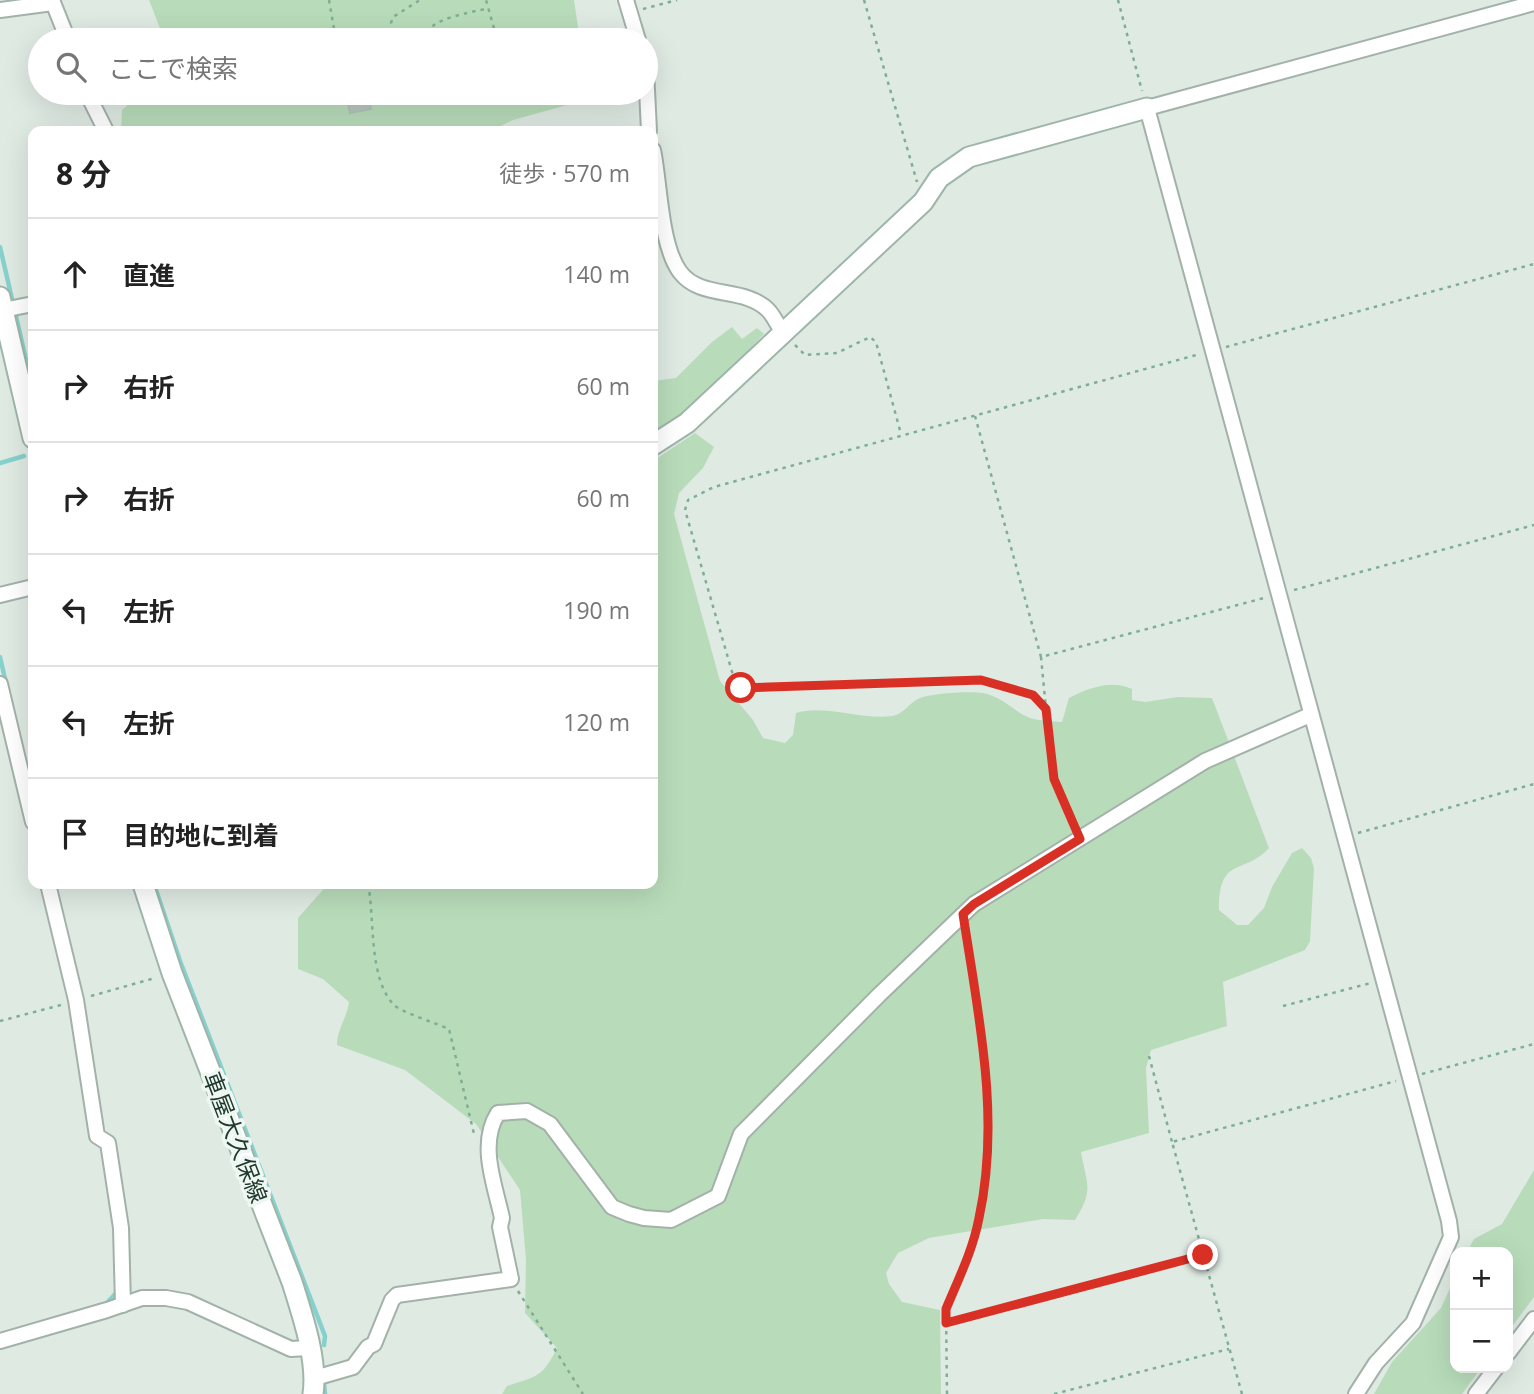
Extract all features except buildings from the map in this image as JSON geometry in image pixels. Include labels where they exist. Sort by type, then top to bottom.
[{"type":"main road","points":[[658,442],[687,423],[923,202],[939,178],[969,157],[1147,108]]},
{"type":"main road","points":[[13,305],[28,405]]},
{"type":"main road","name":"車屋大久保線","points":[[145,889],[172,973],[292,1282],[302,1317],[314,1386]]},
{"type":"street","points":[[0,10],[52,1],[63,28]]},
{"type":"street","points":[[1356,1394],[1377,1363],[1413,1323],[1451,1237],[1449,1221],[1147,108],[1534,3]]},
{"type":"street","points":[[628,5],[635,28]]},
{"type":"street","points":[[93,105],[104,126]]},
{"type":"street","points":[[647,105],[648,126]]},
{"type":"street","points":[[658,183],[668,248],[678,270],[692,285],[754,301],[767,310],[783,333]]},
{"type":"street","points":[[0,595],[28,588]]},
{"type":"street","points":[[0,684],[28,801]]},
{"type":"street","points":[[314,1386],[353,1367],[374,1344],[392,1300],[397,1295],[511,1279],[488,1150],[490,1126],[498,1113],[527,1111],[550,1124],[612,1207],[644,1218],[671,1220],[718,1195],[741,1134],[974,904],[1205,761],[1310,715]]},
{"type":"street","points":[[49,889],[76,1000],[97,1136],[108,1143],[121,1228],[123,1305]]},
{"type":"street","points":[[0,1341],[142,1298],[166,1298],[188,1302],[291,1349],[308,1348]]},
{"type":"street","points":[[1513,1346],[1534,1319]]},
{"type":"street","points":[[1476,1394],[1492,1373]]},
{"type":"path","points":[[329,0],[335,28]]},
{"type":"path","points":[[392,28],[393,17],[420,0]]},
{"type":"path","points":[[485,0],[494,28]]},
{"type":"path","points":[[628,5],[648,9],[677,0]]},
{"type":"path","points":[[864,0],[923,202]]},
{"type":"path","points":[[1118,0],[1147,108]]},
{"type":"path","points":[[430,28],[436,23],[488,8]]},
{"type":"path","points":[[1046,709],[1033,695],[981,680],[741,688],[735,682],[685,510],[688,499],[713,487],[1534,264]]},
{"type":"path","points":[[783,333],[805,355],[837,353],[870,337],[876,342],[901,436]]},
{"type":"path","points":[[974,415],[1041,657],[1054,779],[1080,839]]},
{"type":"path","points":[[1041,657],[1534,525]]},
{"type":"path","points":[[1345,837],[1534,784]]},
{"type":"path","points":[[369,889],[374,959],[386,991],[395,1006],[449,1029],[477,1144]]},
{"type":"path","points":[[947,1394],[946,1309],[979,1221],[986,1180],[989,1137],[984,1050],[963,914]]},
{"type":"path","points":[[1283,1006],[1384,980]]},
{"type":"path","points":[[1172,1142],[1534,1044]]},
{"type":"path","points":[[1149,1056],[1242,1394]]},
{"type":"path","points":[[946,1323],[1203,1255]]},
{"type":"path","points":[[511,1279],[583,1394]]},
{"type":"path","points":[[1054,1394],[1229,1349]]},
{"type":"green space","points":[[149,0],[574,0],[578,28],[160,28]]},
{"type":"green space","points":[[128,105],[567,105],[500,126],[121,126],[122,110]]},
{"type":"green space","points":[[732,327],[742,339],[757,328],[764,334],[692,408],[658,429],[658,380],[676,378],[712,342]]},
{"type":"green space","points":[[695,433],[714,447],[703,468],[679,493],[674,514],[720,681],[753,720],[763,738],[785,743],[793,735],[796,713],[818,710],[892,716],[918,699],[950,693],[983,693],[1030,718],[1062,722],[1069,698],[1100,686],[1124,686],[1132,689],[1132,700],[1145,702],[1178,697],[1212,698],[1269,848],[1228,874],[1220,893],[1219,910],[1237,925],[1248,925],[1264,908],[1272,887],[1292,853],[1302,848],[1311,858],[1314,868],[1310,941],[1305,950],[1223,982],[1227,1026],[1151,1050],[1146,1068],[1149,1133],[1081,1152],[1087,1194],[1075,1220],[1043,1219],[929,1238],[898,1253],[886,1273],[889,1284],[902,1302],[940,1310],[941,1394],[502,1394],[507,1386],[542,1371],[557,1348],[525,1313],[526,1260],[520,1190],[476,1124],[405,1070],[337,1045],[349,1002],[323,979],[298,969],[298,918],[324,889],[658,889],[658,458]]},
{"type":"green space","points":[[1534,1170],[1534,1297],[1513,1325],[1513,1247],[1470,1247],[1474,1239],[1502,1224]]},
{"type":"green space","points":[[1450,1288],[1450,1373],[1477,1373],[1462,1394],[1374,1394],[1392,1362],[1441,1308]]},
{"type":"waterway","points":[[0,247],[28,368]]},
{"type":"waterway","points":[[0,463],[24,456]]},
{"type":"waterway","points":[[0,657],[6,683]]},
{"type":"waterway","points":[[156,889],[180,961],[325,1336],[324,1345]]},
{"type":"waterway","points":[[105,1305],[118,1291]]},
{"type":"waterway","points":[[324,1383],[325,1394]]},
{"type":"route","points":[[741,688],[981,680],[1033,695],[1046,709],[1054,779],[1080,839],[974,904],[963,914],[984,1050],[989,1137],[986,1180],[979,1221],[946,1309],[946,1323],[1203,1255]]}]
